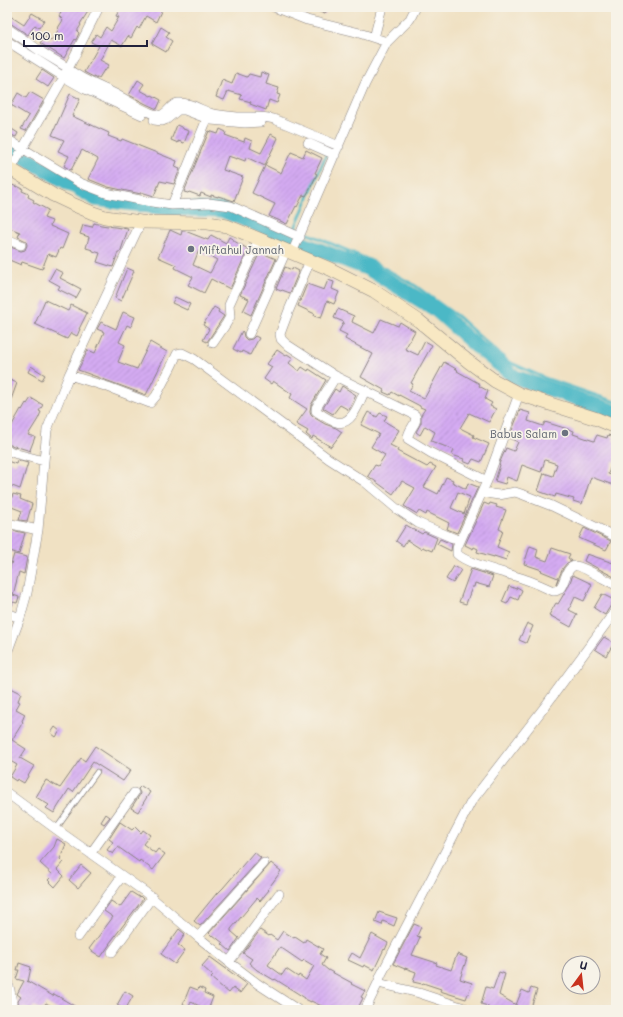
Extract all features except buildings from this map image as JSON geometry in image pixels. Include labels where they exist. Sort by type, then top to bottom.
[{"type":"street","points":[[99,7],[68,72],[11,166],[53,195],[105,217],[141,222],[208,223],[227,226],[291,251],[374,291],[419,321],[495,381],[518,394],[597,419],[616,427]]},
{"type":"street","points":[[274,7],[307,20],[356,32],[387,42]]},
{"type":"street","points":[[374,38],[382,7]]},
{"type":"street","points":[[249,334],[301,234],[333,148],[365,84],[387,42],[410,19],[416,7]]},
{"type":"street","points":[[7,28],[68,72]]},
{"type":"street","points":[[7,41],[158,116],[162,115],[178,103],[185,104],[208,116],[274,120],[333,148]]},
{"type":"street","points":[[172,205],[208,116]]},
{"type":"street","points":[[7,140],[21,150],[80,183],[106,193],[172,205],[209,203],[231,206],[301,234]]},
{"type":"street","points":[[308,143],[333,148]]},
{"type":"street","points":[[7,652],[20,618],[38,530],[47,430],[69,374],[141,222]]},
{"type":"street","points":[[7,239],[21,245]]},
{"type":"street","points":[[213,343],[230,317],[229,305],[259,239]]},
{"type":"street","points":[[310,261],[280,334],[281,339],[286,344],[336,376],[414,415],[416,421],[408,433],[408,438],[431,453],[487,480]]},
{"type":"street","points":[[69,374],[150,403],[156,396],[177,354],[182,353],[187,355],[329,459],[365,482],[397,509],[418,523],[460,541]]},
{"type":"street","points":[[336,376],[316,408],[316,412],[336,422],[344,422],[352,416],[365,390]]},
{"type":"street","points":[[518,394],[487,480],[457,548],[457,554],[460,557],[477,564],[525,579],[553,591],[560,588],[568,570],[575,565],[616,585]]},
{"type":"street","points":[[7,450],[44,461]]},
{"type":"street","points":[[482,492],[492,494],[515,492],[524,495],[552,506],[616,537]]},
{"type":"street","points":[[7,523],[38,530]]},
{"type":"street","points":[[364,1010],[471,802],[616,610]]},
{"type":"street","points":[[7,613],[20,618]]},
{"type":"street","points":[[7,793],[56,830],[145,892],[229,962],[258,984],[298,1010]]},
{"type":"street","points":[[91,853],[134,793]]},
{"type":"street","points":[[198,937],[264,863]]},
{"type":"street","points":[[78,937],[122,876]]},
{"type":"street","points":[[229,962],[280,894]]},
{"type":"street","points":[[112,952],[152,898]]},
{"type":"street","points":[[7,981],[13,1010]]},
{"type":"street","points":[[378,983],[418,993],[470,1010]]},
{"type":"lane","points":[[56,830],[97,772]]},
{"type":"waterway","points":[[328,145],[330,146],[295,228],[374,262],[416,286],[457,316],[509,362],[545,378],[616,402]]},
{"type":"waterway","points":[[7,147],[96,199],[166,208],[222,210],[369,269],[435,309],[476,346],[515,377],[616,412]]},
{"type":"place","name":"Miftahul Jannah","points":[[191,249]]},
{"type":"place","name":"Babus Salam","points":[[565,433]]}]
